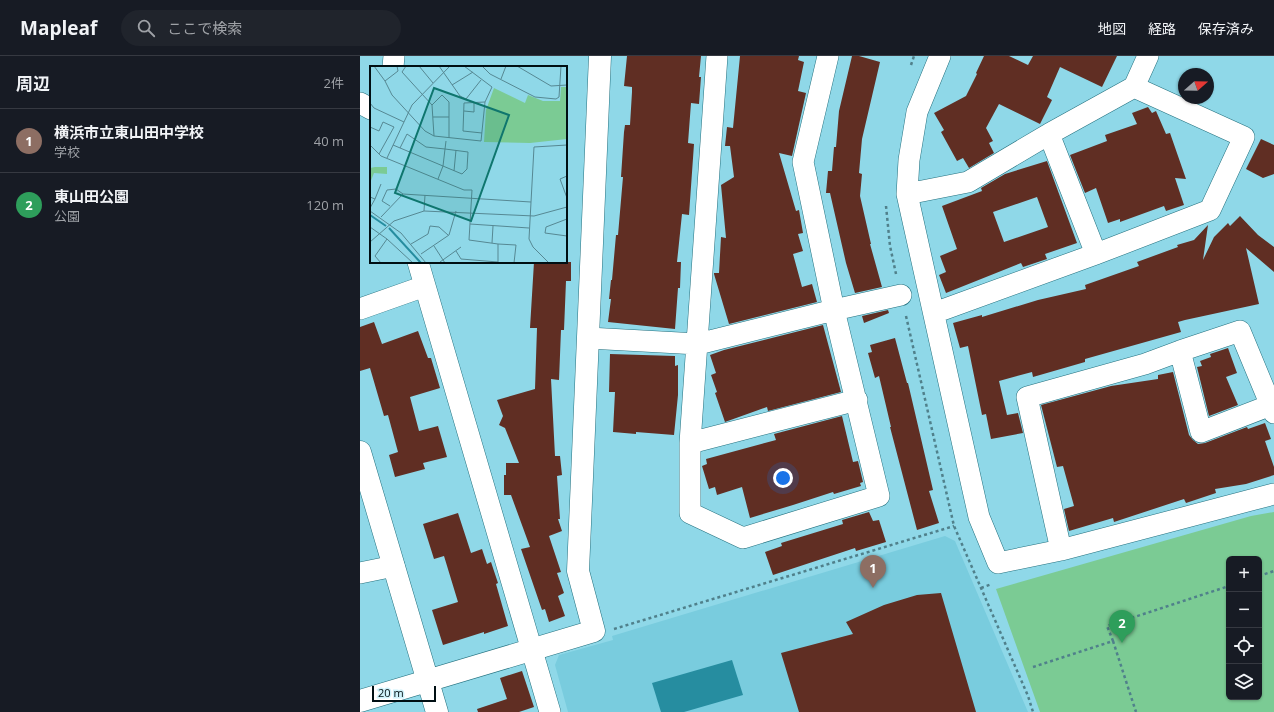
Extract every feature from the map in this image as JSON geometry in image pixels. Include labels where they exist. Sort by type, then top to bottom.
[{"type":"street","points":[[393,66],[394,56]]},
{"type":"street","points":[[360,701],[594,630],[578,571],[600,56]]},
{"type":"street","points":[[716,56],[698,344],[690,443],[690,513],[743,538],[879,496],[834,310],[803,162],[828,56]]},
{"type":"street","points":[[940,56],[917,112],[909,160],[907,194],[979,518],[998,563],[1061,550],[1274,494]]},
{"type":"street","points":[[907,194],[968,182],[1049,134],[1134,87],[1148,56]]},
{"type":"street","points":[[934,313],[1096,254],[1210,210],[1244,137],[1134,87]]},
{"type":"street","points":[[360,102],[370,108]]},
{"type":"street","points":[[1049,134],[1096,254]]},
{"type":"street","points":[[418,263],[550,712]]},
{"type":"street","points":[[360,309],[425,286]]},
{"type":"street","points":[[588,338],[698,344],[901,295]]},
{"type":"street","points":[[1061,550],[1027,397],[1145,364],[1180,351],[1240,331],[1272,409],[1201,432],[1180,351]]},
{"type":"street","points":[[690,443],[857,400]]},
{"type":"street","points":[[360,452],[438,712]]},
{"type":"street","points":[[360,573],[394,566]]},
{"type":"path","points":[[594,630],[615,629],[954,526],[1028,696],[1033,712]]},
{"type":"path","points":[[1262,575],[1274,571]]},
{"type":"path","points":[[1136,712],[1108,626],[1226,587]]},
{"type":"path","points":[[1033,667],[1113,641]]},
{"type":"shaded area","points":[[945,536],[955,541],[1028,712],[568,712],[555,665],[559,655],[613,640],[612,636]]},
{"type":"shaded area","points":[[732,660],[743,695],[684,712],[661,712],[652,683]]},
{"type":"green space","points":[[1274,512],[1274,712],[1040,712],[996,589],[1251,516]]},
{"type":"building","points":[[627,56],[701,56],[699,104],[691,103],[688,143],[694,144],[689,215],[682,214],[677,262],[681,262],[680,288],[678,288],[675,329],[608,322],[611,299],[609,299],[616,235],[618,235],[623,177],[621,177],[624,132],[625,125],[630,125],[632,87],[624,86]]},
{"type":"building","points":[[740,56],[799,56],[798,60],[804,62],[798,91],[806,93],[792,156],[779,153],[796,211],[799,210],[803,233],[798,234],[803,251],[793,254],[802,287],[812,284],[817,302],[729,324],[714,273],[719,273],[721,237],[726,238],[721,185],[734,177],[730,146],[725,146],[727,127],[733,128]]},
{"type":"building","points":[[852,56],[859,56],[880,62],[862,139],[859,173],[862,174],[860,196],[870,244],[882,287],[855,293],[846,263],[830,193],[826,193],[828,171],[832,171],[834,147],[836,147],[839,111]]},
{"type":"building","points":[[984,56],[1009,56],[1028,65],[1033,56],[1117,56],[1102,87],[1060,67],[1047,97],[1052,100],[1040,124],[999,104],[986,128],[993,141],[989,143],[994,153],[969,168],[963,158],[957,161],[941,132],[944,130],[934,113],[966,96]]},
{"type":"building","points":[[1148,107],[1152,113],[1156,111],[1166,134],[1170,133],[1186,179],[1175,178],[1184,205],[1166,211],[1164,206],[1120,222],[1120,219],[1108,223],[1096,188],[1085,193],[1070,155],[1107,141],[1105,135],[1137,124],[1132,113]]},
{"type":"building","points":[[1261,139],[1274,145],[1274,174],[1263,178],[1246,169]]},
{"type":"building","points":[[1047,161],[1077,243],[1045,254],[1047,259],[1023,267],[1021,263],[946,293],[939,275],[946,272],[940,256],[957,249],[942,206],[982,191],[981,188],[1005,174]],"holes":[[[1037,197],[1048,227],[1004,242],[993,212]]]},
{"type":"building","points":[[1240,216],[1258,235],[1274,247],[1274,272],[1246,248],[1259,304],[1178,322],[1181,332],[1085,359],[1085,362],[1033,377],[1032,372],[999,381],[1007,415],[1018,413],[1023,433],[991,439],[986,414],[982,415],[968,346],[960,348],[953,323],[982,315],[982,317],[1038,300],[1086,289],[1085,285],[1139,266],[1137,262],[1178,247],[1177,245],[1194,240],[1208,225],[1203,260],[1214,237],[1228,223],[1230,226]]},
{"type":"building","points":[[571,262],[571,281],[566,281],[564,330],[561,330],[559,380],[551,379],[555,456],[560,456],[562,475],[557,476],[560,519],[558,519],[562,531],[549,536],[561,572],[557,573],[564,593],[558,596],[565,616],[549,622],[545,609],[542,610],[521,549],[530,547],[511,495],[504,495],[504,475],[506,475],[506,463],[519,463],[505,428],[499,425],[503,416],[497,400],[535,389],[537,328],[530,328],[534,263]]},
{"type":"building","points":[[888,310],[889,313],[864,323],[862,316]]},
{"type":"building","points":[[374,322],[382,344],[418,331],[428,358],[431,358],[440,388],[410,397],[419,431],[438,426],[447,457],[423,463],[425,469],[395,477],[389,455],[398,452],[388,415],[384,416],[370,368],[360,371],[360,327]]},
{"type":"building","points":[[823,325],[841,392],[768,411],[767,407],[725,422],[715,393],[717,392],[711,375],[716,373],[710,355],[724,350]]},
{"type":"building","points":[[895,338],[908,383],[933,490],[929,491],[939,523],[917,530],[890,427],[879,376],[875,378],[868,353],[872,352],[870,345]]},
{"type":"building","points":[[1228,348],[1237,373],[1226,377],[1238,405],[1209,416],[1197,367],[1202,366],[1200,361],[1211,357],[1210,354]]},
{"type":"building","points":[[610,354],[675,356],[675,366],[678,365],[678,395],[674,435],[613,432],[615,392],[609,392]]},
{"type":"building","points":[[1173,372],[1189,435],[1193,440],[1198,444],[1205,443],[1247,427],[1248,429],[1265,423],[1271,439],[1265,441],[1274,467],[1274,475],[1246,484],[1215,489],[1216,493],[1186,503],[1184,499],[1114,522],[1113,518],[1069,531],[1064,509],[1074,506],[1063,466],[1057,467],[1041,405],[1111,386],[1158,379],[1158,375]]},
{"type":"building","points":[[842,416],[853,462],[858,461],[863,482],[860,483],[861,486],[834,494],[833,492],[750,518],[742,487],[717,495],[715,487],[709,489],[702,466],[707,464],[706,459],[776,440],[774,434]]},
{"type":"building","points":[[869,512],[873,521],[879,520],[886,542],[856,551],[855,548],[773,575],[765,552],[782,546],[781,543],[843,524],[842,520]]},
{"type":"building","points":[[458,513],[471,553],[482,549],[487,564],[491,562],[498,583],[496,584],[508,626],[443,645],[432,610],[458,602],[444,556],[434,559],[423,524]]},
{"type":"building","points":[[941,593],[976,712],[799,712],[781,653],[853,634],[846,622],[884,605],[917,595]]},
{"type":"building","points":[[522,671],[534,707],[519,712],[478,712],[477,709],[507,699],[500,678]]},
{"type":"place","name":"横浜市立東山田中学校","points":[[873,588]]},
{"type":"place","name":"東山田公園","points":[[1122,643]]}]
